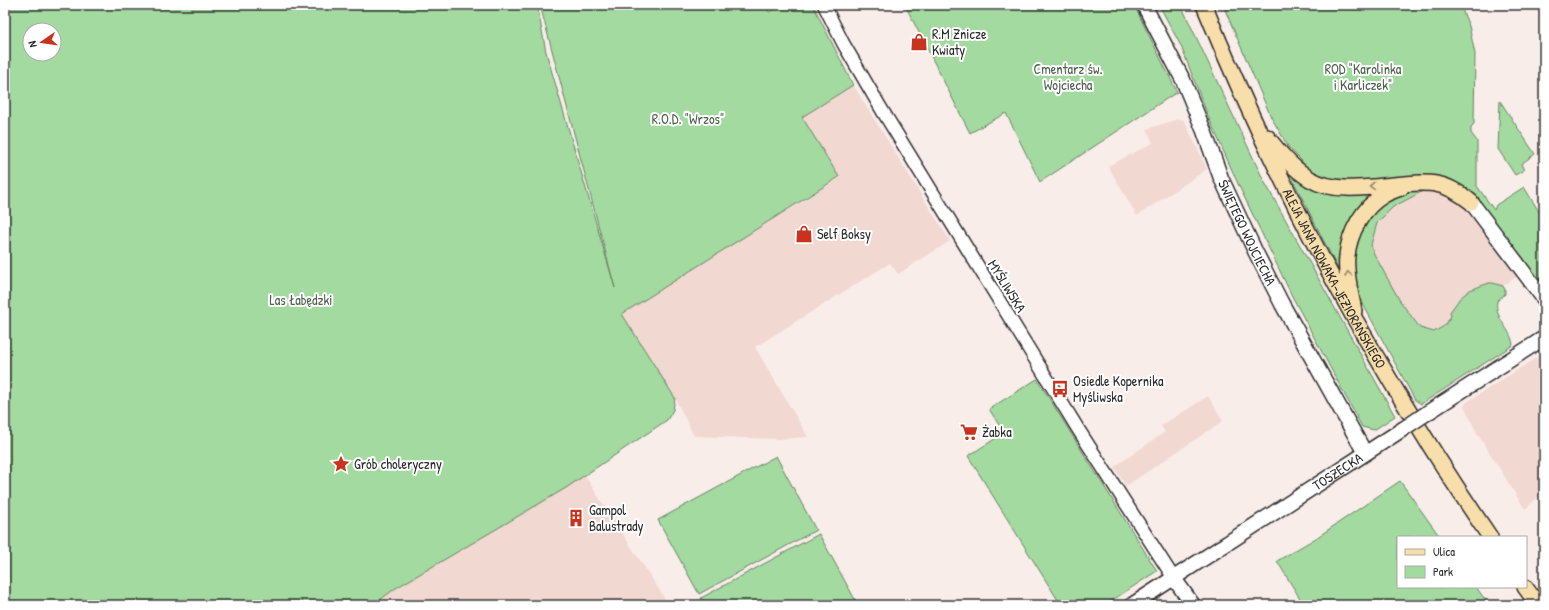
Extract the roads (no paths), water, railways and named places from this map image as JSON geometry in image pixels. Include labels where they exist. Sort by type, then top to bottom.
[{"type":"main road","name":"ŚWIĘTEGO WOJCIECHA","points":[[1144,5],[1183,80],[1221,178],[1255,251],[1282,304],[1365,453]]},
{"type":"main road","name":"ALEJA JANA NOWAKA-JEZIORAŃSKIEGO","points":[[1204,5],[1278,174],[1357,326],[1425,439],[1489,536]]},
{"type":"main road","points":[[1254,121],[1291,166],[1311,180],[1328,186],[1350,188],[1411,183],[1437,184],[1456,191],[1471,202],[1544,299]]},
{"type":"main road","points":[[1357,326],[1347,268],[1349,245],[1356,226],[1368,209],[1383,196],[1411,183]]},
{"type":"main road","name":"TOSZECKA","points":[[1132,605],[1544,338]]},
{"type":"main road","points":[[1173,577],[1193,605]]},
{"type":"main road","points":[[1526,588],[1538,605]]},
{"type":"street","name":"MYŚLIWSKA","points":[[824,5],[882,110],[1078,429],[1173,577]]},
{"type":"place","name":"R.M Znicze Kwiaty","points":[[919,42]]},
{"type":"place","name":"Self Boksy","points":[[804,234]]},
{"type":"place","name":"Osiedle Kopernika Myśliwska","points":[[1060,389]]},
{"type":"place","name":"Żabka","points":[[969,432]]},
{"type":"place","name":"Grób choleryczny","points":[[341,464]]},
{"type":"place","name":"Gampol Balustrady","points":[[576,518]]},
{"type":"park label","name":"Cmentarz św. Wojciecha","points":[[1068,78]]},
{"type":"park label","name":"ROD \"Karolinka i Karliczek\"","points":[[1363,78]]},
{"type":"park label","name":"R.O.D. \"Wrzos\"","points":[[688,119]]},
{"type":"park label","name":"Las Łabędzki","points":[[301,300]]}]
